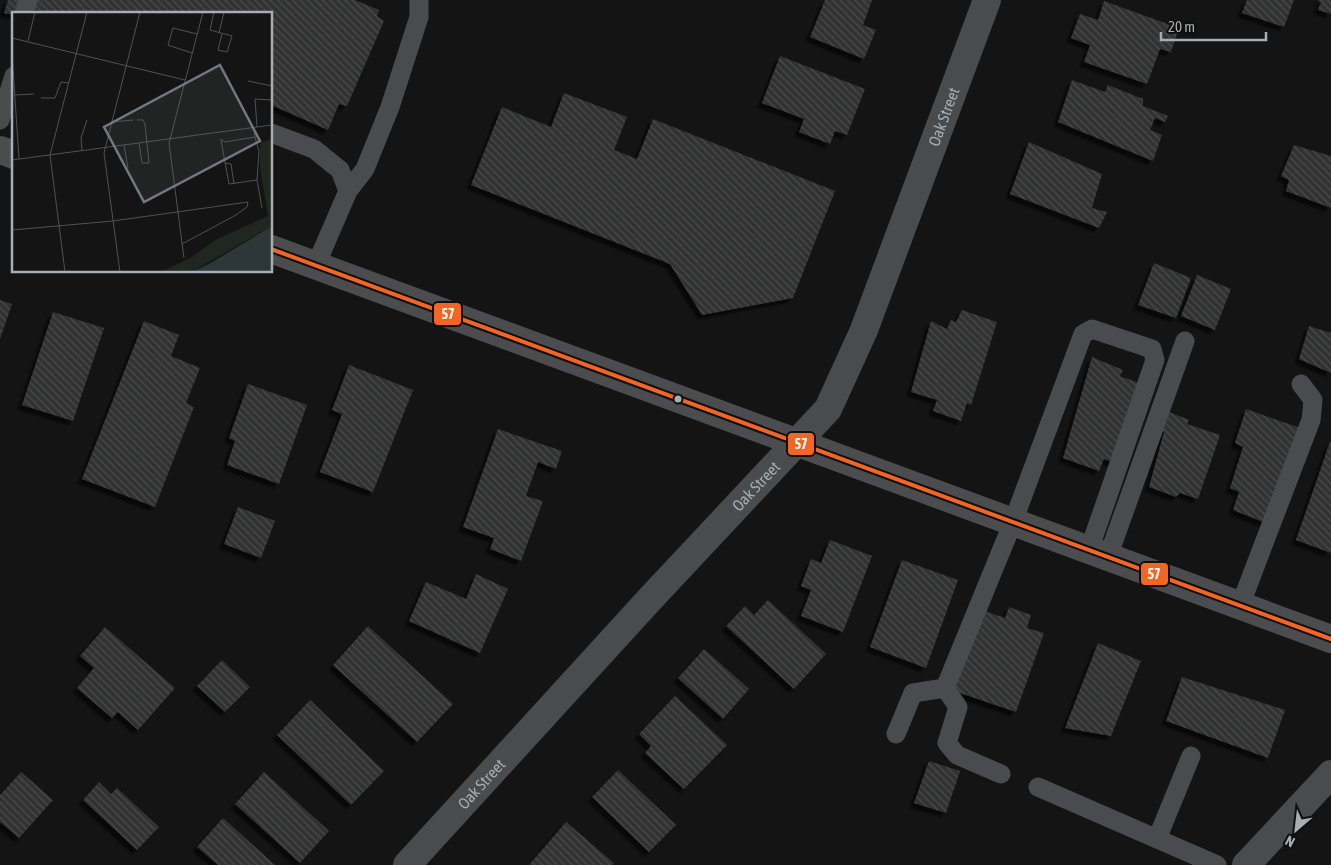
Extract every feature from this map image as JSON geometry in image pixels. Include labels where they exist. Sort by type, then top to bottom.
[{"type":"main road","points":[[0,150],[12,154]]},
{"type":"main road","points":[[272,249],[1331,639]]},
{"type":"street","name":"Oak Street","points":[[407,865],[650,599],[828,409],[864,330],[987,0]]},
{"type":"street","points":[[1246,865],[1331,774]]},
{"type":"lane","points":[[316,265],[348,191],[366,168],[390,108],[419,17],[419,0]]},
{"type":"lane","points":[[0,120],[12,82]]},
{"type":"lane","points":[[272,133],[314,149],[340,170],[348,191]]},
{"type":"lane","points":[[945,688],[1013,522],[1083,334],[1092,329],[1152,349],[1155,360],[1098,553]]},
{"type":"lane","points":[[1098,553],[1185,341]]},
{"type":"lane","points":[[1240,606],[1311,420],[1313,400],[1301,384]]},
{"type":"lane","points":[[896,734],[913,693],[945,688]]},
{"type":"lane","points":[[945,688],[958,707],[947,743],[957,755],[1001,774]]},
{"type":"lane","points":[[1157,839],[1192,756]]},
{"type":"lane","points":[[1038,787],[1217,865]]},
{"type":"building","points":[[8,0],[355,0],[379,10],[377,16],[384,21],[347,106],[339,104],[328,130],[272,105],[272,12],[12,12],[12,15],[4,13]]},
{"type":"building","points":[[825,0],[872,0],[863,25],[876,30],[864,59],[810,37]]},
{"type":"building","points":[[1247,0],[1294,0],[1284,27],[1242,13]]},
{"type":"building","points":[[1317,0],[1331,0],[1331,14],[1318,10],[1321,2]]},
{"type":"building","points":[[1104,1],[1179,28],[1171,52],[1160,49],[1147,84],[1084,62],[1090,45],[1071,38],[1080,14],[1098,20]]},
{"type":"building","points":[[780,56],[865,89],[847,135],[835,131],[830,144],[799,132],[804,119],[762,103]]},
{"type":"building","points":[[1072,80],[1105,92],[1108,85],[1143,99],[1143,106],[1168,116],[1165,122],[1155,118],[1150,130],[1162,135],[1153,161],[1058,122]]},
{"type":"building","points":[[564,93],[627,117],[614,150],[637,159],[653,119],[835,191],[793,298],[702,315],[670,264],[471,185],[502,107],[551,127]]},
{"type":"building","points":[[1029,142],[1102,174],[1092,208],[1107,212],[1099,228],[1010,194]]},
{"type":"building","points":[[1294,145],[1331,156],[1331,208],[1286,191],[1289,180],[1281,176]]},
{"type":"building","points":[[1154,263],[1191,278],[1176,318],[1138,305]]},
{"type":"building","points":[[1197,275],[1231,289],[1215,330],[1181,316]]},
{"type":"building","points":[[0,300],[12,304],[0,339]]},
{"type":"building","points":[[962,310],[997,322],[971,405],[967,403],[961,421],[933,411],[937,400],[911,392],[931,321],[947,329],[951,320],[956,322]]},
{"type":"building","points":[[53,312],[104,328],[73,421],[22,405]]},
{"type":"building","points":[[144,321],[179,335],[171,356],[200,368],[186,403],[194,407],[155,507],[82,479]]},
{"type":"building","points":[[1309,326],[1331,333],[1331,373],[1299,359]]},
{"type":"building","points":[[1092,357],[1123,370],[1120,376],[1139,383],[1115,463],[1104,459],[1099,471],[1063,458]]},
{"type":"building","points":[[349,365],[413,390],[373,492],[320,472],[342,414],[332,410]]},
{"type":"building","points":[[248,384],[307,405],[279,484],[227,465],[235,441],[229,438]]},
{"type":"building","points":[[1246,409],[1300,428],[1268,524],[1233,510],[1239,492],[1230,488],[1243,447],[1235,443]]},
{"type":"building","points":[[1167,411],[1189,420],[1187,424],[1220,435],[1198,499],[1180,493],[1176,497],[1149,487],[1164,432],[1159,432]]},
{"type":"building","points":[[498,429],[562,451],[556,469],[538,462],[526,496],[543,501],[521,561],[490,549],[494,538],[463,527]]},
{"type":"building","points":[[1331,439],[1331,553],[1296,540]]},
{"type":"building","points":[[238,507],[275,521],[261,558],[224,544]]},
{"type":"building","points":[[830,540],[872,556],[843,632],[801,616],[811,590],[801,586],[811,559],[821,563]]},
{"type":"building","points":[[902,560],[958,580],[926,668],[870,647]]},
{"type":"building","points":[[476,574],[508,589],[480,653],[409,621],[426,582],[466,599]]},
{"type":"building","points":[[768,600],[826,654],[794,689],[726,626],[745,606],[754,615]]},
{"type":"building","points":[[1009,607],[1031,615],[1027,628],[1044,633],[1016,712],[954,691],[982,610],[1005,618]]},
{"type":"building","points":[[368,626],[453,704],[417,742],[333,665]]},
{"type":"building","points":[[105,627],[175,688],[138,730],[118,712],[112,718],[77,688],[94,668],[80,656]]},
{"type":"building","points":[[1098,643],[1141,661],[1111,736],[1065,728]]},
{"type":"building","points":[[704,649],[749,689],[723,719],[678,678]]},
{"type":"building","points":[[222,660],[250,687],[225,712],[197,686]]},
{"type":"building","points":[[1182,677],[1285,710],[1268,758],[1166,721]]},
{"type":"building","points":[[675,696],[727,745],[684,789],[645,753],[651,746],[639,734]]},
{"type":"building","points":[[310,700],[384,771],[351,805],[277,735]]},
{"type":"building","points":[[929,761],[960,771],[946,813],[914,803]]},
{"type":"building","points":[[618,770],[676,825],[649,852],[592,797]]},
{"type":"building","points":[[21,772],[53,800],[19,838],[0,822],[0,795]]},
{"type":"building","points":[[264,772],[329,831],[300,863],[235,804]]},
{"type":"building","points":[[99,782],[111,794],[117,788],[159,827],[137,850],[83,800]]},
{"type":"building","points":[[223,818],[275,865],[218,865],[197,847]]},
{"type":"building","points":[[566,822],[614,863],[612,865],[529,865]]},
{"type":"transit line","name":"57","points":[[272,249],[1331,639]]}]
